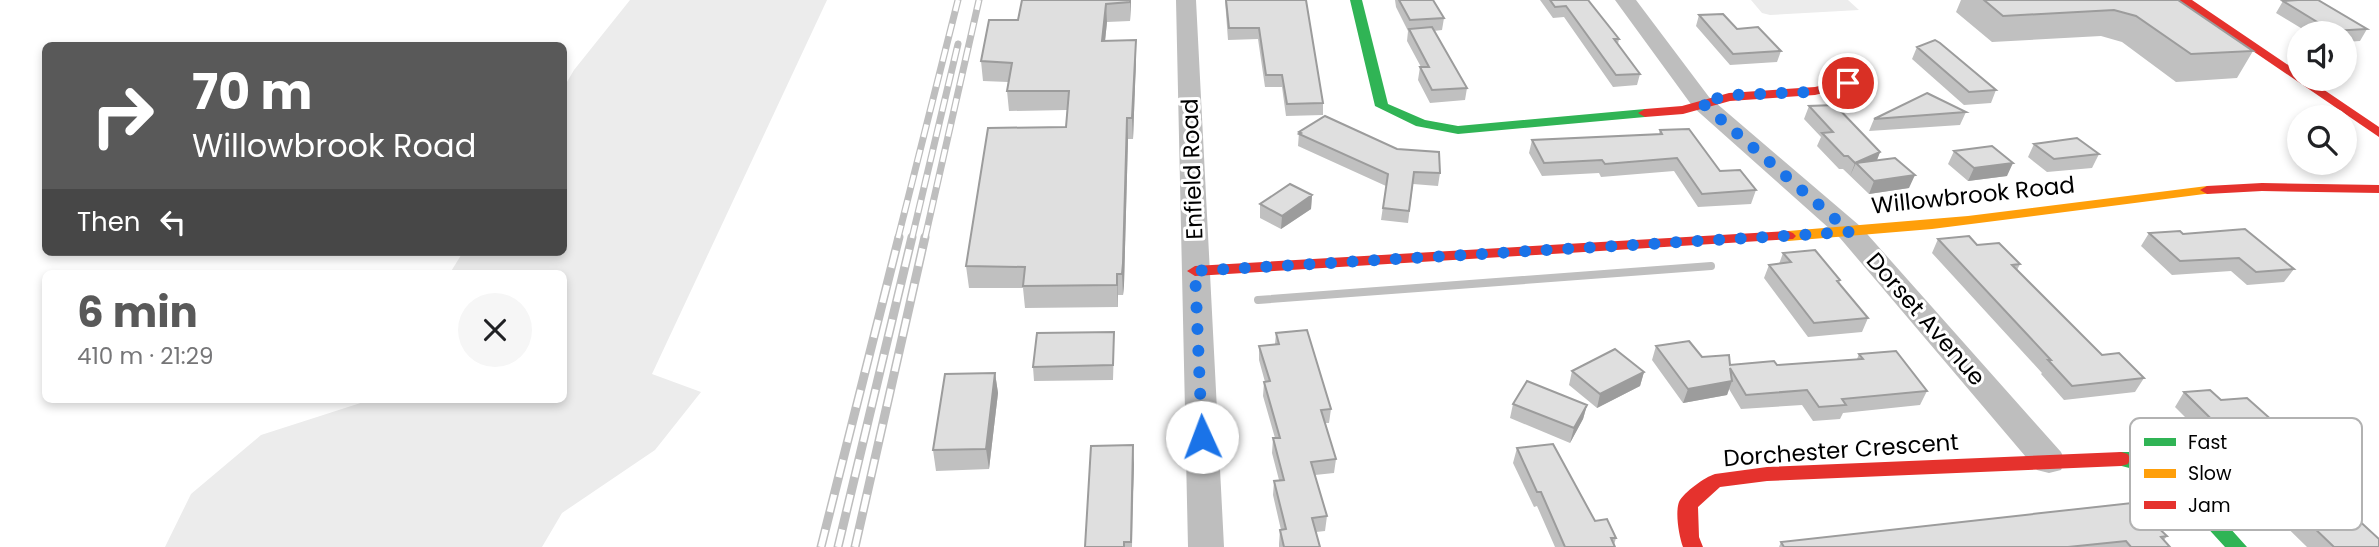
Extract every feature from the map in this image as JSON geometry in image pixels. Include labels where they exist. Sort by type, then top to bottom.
[{"type":"street","name":"Enfield Road","points":[[1186,0],[1206,547]]},
{"type":"street","points":[[1356,0],[1382,106],[1421,123],[1458,130],[1683,110],[1701,102],[1732,95],[1810,92],[1867,78]]},
{"type":"street","name":"Dorset Avenue","points":[[1625,0],[1701,102],[1850,232],[2049,461]]},
{"type":"street","points":[[2184,0],[2379,133]]},
{"type":"street","name":"Willowbrook Road","points":[[1195,271],[1850,232],[2074,207],[2169,192],[2262,187],[2379,190]]},
{"type":"street","points":[[2049,461],[2130,459]]},
{"type":"street","name":"Dorchester Crescent","points":[[1693,547],[1689,537],[1688,504],[1715,481],[1767,474],[2049,461]]},
{"type":"street","points":[[2221,530],[2236,547]]},
{"type":"shaded area","points":[[630,0],[827,0],[652,374],[701,392],[655,450],[562,513],[542,547],[165,547],[191,494],[261,435],[361,403],[567,403],[567,270],[452,270],[461,256],[567,256],[567,82]]},
{"type":"shaded area","points":[[1751,0],[1848,0],[1859,10],[1770,15],[1762,13]]},
{"type":"building","points":[[1022,0],[1130,0],[1106,4],[1102,41],[1136,40],[1132,118],[1127,118],[1123,263],[1122,274],[1117,274],[1117,285],[1023,286],[1025,267],[966,266],[988,128],[1066,127],[1069,91],[1007,91],[1012,63],[981,61],[989,20],[1018,20]]},
{"type":"building","points":[[1226,0],[1306,0],[1323,103],[1287,104],[1282,75],[1266,75],[1259,28],[1229,28]]},
{"type":"building","points":[[1399,0],[1433,0],[1444,18],[1410,20]]},
{"type":"building","points":[[1550,0],[1588,0],[1619,39],[1614,39],[1640,74],[1616,75],[1566,6],[1555,7]]},
{"type":"building","points":[[1984,0],[2178,0],[2253,51],[2191,54],[2136,16],[2114,10],[2003,16]]},
{"type":"building","points":[[2318,0],[2353,21],[2316,21],[2283,1]]},
{"type":"building","points":[[1723,14],[1737,29],[1758,27],[1781,51],[1733,54],[1699,15]]},
{"type":"building","points":[[2357,23],[2367,29],[2357,30]]},
{"type":"building","points":[[1432,27],[1467,88],[1432,90],[1420,67],[1429,67],[1409,29]]},
{"type":"building","points":[[1935,40],[1996,90],[1969,92],[1917,47]]},
{"type":"building","points":[[1927,93],[1966,112],[1874,119]]},
{"type":"building","points":[[1835,105],[1880,152],[1855,163],[1848,156],[1844,156],[1822,133],[1833,132],[1809,106]]},
{"type":"building","points":[[1325,116],[1397,149],[1439,152],[1440,173],[1414,172],[1409,211],[1383,208],[1388,174],[1299,134]]},
{"type":"building","points":[[1689,129],[1720,171],[1740,170],[1756,190],[1702,194],[1677,158],[1605,164],[1602,160],[1544,163],[1532,140],[1662,134],[1660,130]]},
{"type":"building","points":[[2077,138],[2099,154],[2054,159],[2034,144]]},
{"type":"building","points":[[1992,146],[2013,163],[1974,168],[1954,151]]},
{"type":"building","points":[[1895,158],[1915,175],[1874,181],[1856,163]]},
{"type":"building","points":[[1290,184],[1312,195],[1282,216],[1260,204]]},
{"type":"building","points":[[2245,229],[2294,269],[2256,272],[2239,258],[2180,261],[2149,233],[2180,231],[2183,234]]},
{"type":"building","points":[[1969,236],[1977,245],[1999,243],[2020,264],[2012,265],[2102,355],[2119,353],[2144,378],[2072,386],[1938,239]]},
{"type":"building","points":[[1815,250],[1868,318],[1814,323],[1769,265],[1791,262],[1783,253]]},
{"type":"building","points":[[1307,330],[1331,409],[1321,410],[1336,459],[1311,462],[1327,516],[1312,518],[1320,547],[1284,547],[1280,530],[1286,529],[1274,481],[1284,480],[1273,438],[1280,438],[1264,382],[1270,381],[1259,346],[1279,344],[1276,333]]},
{"type":"building","points":[[1114,332],[1113,365],[1033,367],[1037,333]]},
{"type":"building","points":[[1689,341],[1702,357],[1729,355],[1730,365],[1774,361],[1777,365],[1863,359],[1859,354],[1896,351],[1927,391],[1842,399],[1846,405],[1819,407],[1807,390],[1746,395],[1730,368],[1732,381],[1688,389],[1656,346]]},
{"type":"building","points":[[1615,349],[1644,372],[1600,394],[1572,371]]},
{"type":"building","points":[[995,373],[986,449],[933,450],[945,374]]},
{"type":"building","points":[[1527,381],[1587,405],[1574,428],[1513,404]]},
{"type":"building","points":[[2210,390],[2221,400],[2247,398],[2270,418],[2210,418],[2184,392]]},
{"type":"building","points":[[1553,444],[1595,521],[1607,519],[1616,538],[1611,538],[1615,547],[1565,547],[1541,492],[1537,492],[1517,448]]},
{"type":"building","points":[[1133,445],[1131,542],[1124,542],[1124,547],[1085,547],[1091,446]]},
{"type":"building","points":[[2130,503],[2130,530],[2161,530],[2167,536],[2161,537],[2170,547],[2131,547],[2126,541],[2068,547],[1784,547],[1781,542]]},
{"type":"building","points":[[2362,523],[2379,539],[2379,547],[2334,547],[2316,530],[2362,530]]},
{"type":"waterway","points":[[1258,300],[1711,266]]},
{"type":"railway","points":[[898,238],[958,0]]},
{"type":"railway","points":[[925,238],[979,0]]},
{"type":"railway","points":[[912,238],[958,44]]},
{"type":"railway","points":[[821,547],[899,237]]},
{"type":"railway","points":[[838,547],[912,237]]},
{"type":"railway","points":[[855,547],[925,237]]},
{"type":"traffic: fast","points":[[1356,0],[1382,106],[1421,123],[1458,130],[1645,113]]},
{"type":"traffic: fast","points":[[2121,459],[2130,459]]},
{"type":"traffic: fast","points":[[2221,530],[2237,547]]},
{"type":"traffic: slow","points":[[1788,236],[1968,220],[2207,190]]},
{"type":"traffic: jam","points":[[2184,0],[2379,133]]},
{"type":"traffic: jam","points":[[1645,113],[1683,110],[1729,97],[1815,91],[1867,78]]},
{"type":"traffic: jam","points":[[2207,190],[2262,187],[2379,189]]},
{"type":"traffic: jam","points":[[1195,271],[1788,236]]},
{"type":"traffic: jam","points":[[1693,547],[1689,537],[1688,504],[1715,481],[1767,474],[2121,459]]},
{"type":"route","points":[[1202,437],[1195,271],[1850,232],[1701,102],[1732,95],[1810,92],[1848,83]]}]
